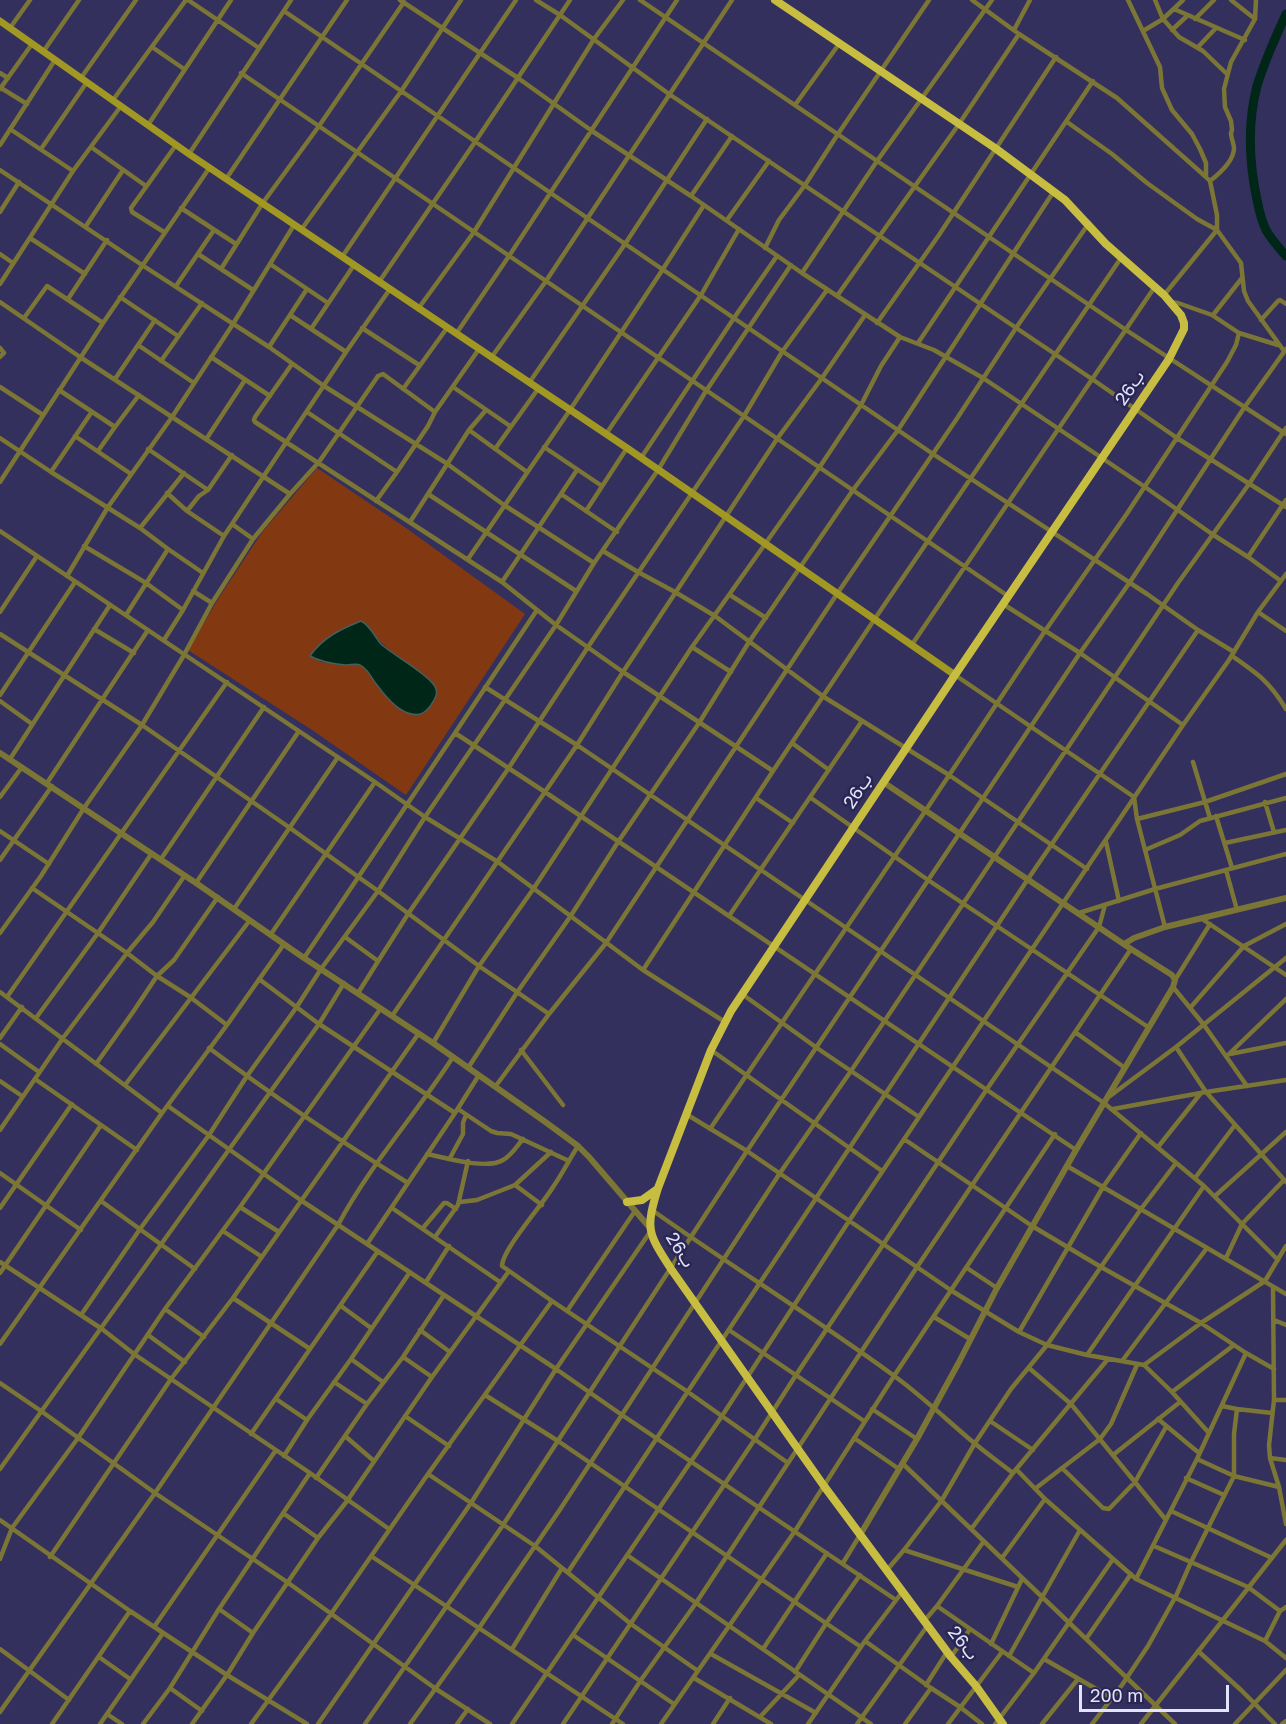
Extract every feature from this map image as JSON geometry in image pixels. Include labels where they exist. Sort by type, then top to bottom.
[{"type":"highway","name":"26ب","points":[[775,0],[959,123],[1054,191],[1089,223],[1121,258],[1167,298],[1181,315],[1184,323],[1182,335],[1169,359],[883,782],[725,1022],[711,1050],[651,1209],[650,1230],[653,1241],[671,1269],[824,1486],[976,1686],[999,1722]]},
{"type":"highway","points":[[627,1202],[642,1200],[658,1188]]},
{"type":"main road","points":[[0,21],[262,204],[627,448],[955,675]]},
{"type":"street","points":[[10,28],[30,0]]},
{"type":"street","points":[[43,52],[79,0]]},
{"type":"street","points":[[41,149],[136,0]]},
{"type":"street","points":[[113,100],[187,0],[259,48]]},
{"type":"street","points":[[148,125],[231,0]]},
{"type":"street","points":[[189,154],[291,0]]},
{"type":"street","points":[[226,179],[347,0]]},
{"type":"street","points":[[67,576],[108,507],[172,417],[270,264],[402,90],[461,0]]},
{"type":"street","points":[[342,257],[516,0]]},
{"type":"street","points":[[536,0],[669,94],[1177,438],[1285,504],[1248,557]]},
{"type":"street","points":[[379,282],[570,0]]},
{"type":"street","points":[[418,309],[474,232],[594,39],[623,0]]},
{"type":"street","points":[[410,1724],[591,1464],[780,1173],[851,1071],[1162,606],[1285,432],[1244,408],[1125,330],[640,0]]},
{"type":"street","points":[[456,334],[677,0]]},
{"type":"street","points":[[491,358],[588,219],[732,0]]},
{"type":"street","points":[[765,248],[778,220],[805,185],[929,0]]},
{"type":"street","points":[[972,0],[1132,109],[1208,179]]},
{"type":"street","points":[[802,273],[877,161],[992,0]]},
{"type":"street","points":[[837,296],[959,123],[1017,32],[1030,0]]},
{"type":"street","points":[[1128,0],[1160,67],[1162,88],[1172,110],[1192,134],[1206,163],[1217,215],[1217,230],[1167,298],[1213,315],[1239,333],[1278,345]]},
{"type":"street","points":[[1155,0],[1163,19],[1172,30],[1198,48],[1227,74]]},
{"type":"street","points":[[1143,31],[1163,19],[1183,0]]},
{"type":"street","points":[[1195,19],[1212,2],[1205,0]]},
{"type":"street","points":[[1231,0],[1255,20]]},
{"type":"street","points":[[1208,179],[1221,172],[1234,151],[1231,121],[1224,98],[1227,74],[1231,62],[1255,20],[1256,0]]},
{"type":"street","points":[[221,269],[262,204],[320,126],[403,1],[827,290],[900,337],[946,356],[983,378],[1281,581]]},
{"type":"street","points":[[1174,9],[1245,40]]},
{"type":"street","points":[[284,11],[933,454],[1130,582],[1262,676],[1286,709]]},
{"type":"street","points":[[1172,30],[1187,16]]},
{"type":"street","points":[[1198,48],[1216,28]]},
{"type":"street","points":[[795,105],[839,43]]},
{"type":"street","points":[[27,104],[0,89],[32,44]]},
{"type":"street","points":[[152,47],[184,69]]},
{"type":"street","points":[[877,323],[1056,57]]},
{"type":"street","points":[[0,145],[55,60]]},
{"type":"street","points":[[0,73],[8,78]]},
{"type":"street","points":[[242,73],[1008,596]]},
{"type":"street","points":[[918,343],[1093,81]]},
{"type":"street","points":[[0,284],[73,171],[121,106]]},
{"type":"street","points":[[529,383],[625,244],[707,119]]},
{"type":"street","points":[[365,1724],[503,1525],[747,1151],[1080,653],[1130,582],[1244,408],[1285,351],[1278,345],[1248,301],[1240,263],[1217,230],[1197,219],[1147,183],[1112,154],[1067,122]]},
{"type":"street","points":[[10,129],[73,171]]},
{"type":"street","points":[[691,196],[732,136]]},
{"type":"street","points":[[165,232],[130,211],[176,145]]},
{"type":"street","points":[[91,147],[146,186]]},
{"type":"street","points":[[727,220],[769,161]]},
{"type":"street","points":[[0,482],[120,297],[210,167]]},
{"type":"street","points":[[0,170],[594,563]]},
{"type":"street","points":[[86,226],[123,170]]},
{"type":"street","points":[[0,212],[19,182]]},
{"type":"street","points":[[468,1068],[699,723],[749,642],[853,490],[898,430],[1054,191]]},
{"type":"street","points":[[468,559],[570,410],[704,205]]},
{"type":"street","points":[[181,208],[236,244]]},
{"type":"street","points":[[495,1087],[521,1050],[606,943],[837,594],[1089,223]]},
{"type":"street","points":[[606,434],[701,295],[739,229]]},
{"type":"street","points":[[176,286],[214,230]]},
{"type":"street","points":[[30,238],[85,274]]},
{"type":"street","points":[[68,299],[106,240]]},
{"type":"street","points":[[0,254],[13,263]]},
{"type":"street","points":[[198,254],[253,290]]},
{"type":"street","points":[[641,458],[777,256]]},
{"type":"street","points":[[643,970],[927,541],[1121,258]]},
{"type":"street","points":[[270,264],[328,303]]},
{"type":"street","points":[[311,329],[354,265]]},
{"type":"street","points":[[81,1315],[209,1135],[321,969],[378,891],[425,817],[556,625],[594,563],[658,470],[706,391],[791,265]]},
{"type":"street","points":[[1213,315],[1242,278]]},
{"type":"street","points":[[24,318],[47,286],[103,323]]},
{"type":"street","points":[[911,646],[1154,288]]},
{"type":"street","points":[[269,347],[308,289]]},
{"type":"street","points":[[164,640],[224,536],[390,289]]},
{"type":"street","points":[[358,993],[408,914],[744,416],[782,352],[827,290]]},
{"type":"street","points":[[120,297],[178,336]]},
{"type":"street","points":[[1262,320],[1278,301],[1286,304]]},
{"type":"street","points":[[0,302],[290,494]]},
{"type":"street","points":[[161,361],[202,303]]},
{"type":"street","points":[[290,315],[346,352]]},
{"type":"street","points":[[392,1016],[577,745],[777,439],[865,315]]},
{"type":"street","points":[[115,379],[155,320]]},
{"type":"street","points":[[362,328],[419,365]]},
{"type":"street","points":[[403,389],[447,328]]},
{"type":"street","points":[[710,1129],[1045,631],[1145,487],[1236,345],[1239,333]]},
{"type":"street","points":[[433,1042],[479,966],[534,888],[692,647],[861,405],[881,366],[900,337]]},
{"type":"street","points":[[138,345],[194,383]]},
{"type":"street","points":[[0,348],[4,353],[0,357]]},
{"type":"street","points":[[376,501],[479,349]]},
{"type":"street","points":[[211,357],[270,396]]},
{"type":"street","points":[[292,363],[254,420],[468,559],[623,672],[773,771]]},
{"type":"street","points":[[0,933],[142,725],[212,603],[253,539],[319,462],[380,374],[435,412]]},
{"type":"street","points":[[207,438],[246,380]]},
{"type":"street","points":[[0,387],[43,415]]},
{"type":"street","points":[[453,387],[510,426]]},
{"type":"street","points":[[495,449],[538,389]]},
{"type":"street","points":[[59,390],[115,427]]},
{"type":"street","points":[[98,451],[139,395]]},
{"type":"street","points":[[410,522],[469,430],[486,410]]},
{"type":"street","points":[[51,472],[92,412]]},
{"type":"street","points":[[308,412],[397,472]]},
{"type":"street","points":[[469,430],[527,472]]},
{"type":"street","points":[[75,436],[131,474]]},
{"type":"street","points":[[0,438],[140,528],[203,573]]},
{"type":"street","points":[[544,447],[602,486]]},
{"type":"street","points":[[586,511],[627,448]]},
{"type":"street","points":[[148,449],[208,490]]},
{"type":"street","points":[[187,511],[198,496],[208,490],[232,455]]},
{"type":"street","points":[[502,582],[577,470]]},
{"type":"street","points":[[140,528],[184,473]]},
{"type":"street","points":[[167,493],[187,511],[224,536]]},
{"type":"street","points":[[428,494],[576,591]]},
{"type":"street","points":[[561,494],[617,532]]},
{"type":"street","points":[[232,525],[253,539]]},
{"type":"street","points":[[0,532],[227,682],[425,817],[498,862],[643,970],[725,1022]]},
{"type":"street","points":[[84,546],[146,583],[183,610]]},
{"type":"street","points":[[126,615],[168,549]]},
{"type":"street","points":[[603,551],[715,616],[824,697],[984,798],[1087,869]]},
{"type":"street","points":[[0,612],[37,556]]},
{"type":"street","points":[[512,1724],[722,1416],[882,1171],[1233,654],[1258,612],[1286,574]]},
{"type":"street","points":[[0,695],[75,582]]},
{"type":"street","points":[[193,591],[212,603]]},
{"type":"street","points":[[730,595],[766,618]]},
{"type":"street","points":[[1003,604],[1080,653],[1183,725]]},
{"type":"street","points":[[10,759],[110,605]]},
{"type":"street","points":[[304,958],[537,610]]},
{"type":"street","points":[[1258,612],[1286,631]]},
{"type":"street","points":[[94,629],[134,653]]},
{"type":"street","points":[[0,860],[148,630]]},
{"type":"street","points":[[568,1572],[1028,879],[1198,630]]},
{"type":"street","points":[[0,634],[142,725],[549,1014]]},
{"type":"street","points":[[692,647],[731,672]]},
{"type":"street","points":[[955,675],[1134,797],[1137,819],[1165,927]]},
{"type":"street","points":[[7,997],[227,682]]},
{"type":"street","points":[[485,687],[577,745],[1017,1044],[1106,1100],[1113,1109],[1215,1196],[1278,1260]]},
{"type":"street","points":[[0,701],[32,724]]},
{"type":"street","points":[[161,859],[264,707]]},
{"type":"street","points":[[729,916],[862,721]]},
{"type":"street","points":[[196,882],[299,731]]},
{"type":"street","points":[[454,733],[920,1043],[1076,1150]]},
{"type":"street","points":[[792,743],[829,770]]},
{"type":"street","points":[[0,753],[433,1042],[578,1146],[650,1230],[556,1370],[471,1503],[318,1724]]},
{"type":"street","points":[[234,909],[338,757]]},
{"type":"street","points":[[1193,762],[1205,802],[1225,843],[1232,868]]},
{"type":"street","points":[[0,797],[22,767]]},
{"type":"street","points":[[1137,819],[1205,802],[1286,774]]},
{"type":"street","points":[[271,934],[375,782]]},
{"type":"street","points":[[883,782],[1172,975],[1174,984],[1190,1008],[1227,1055],[1247,1086]]},
{"type":"street","points":[[756,798],[794,823]]},
{"type":"street","points":[[811,798],[928,880],[1148,1027]]},
{"type":"street","points":[[1145,850],[1180,835],[1200,821],[1286,798]]},
{"type":"street","points":[[1265,802],[1274,832]]},
{"type":"street","points":[[1225,843],[1286,830]]},
{"type":"street","points":[[0,831],[49,864]]},
{"type":"street","points":[[1106,842],[1119,901]]},
{"type":"street","points":[[36,1018],[98,933],[152,853]]},
{"type":"street","points":[[1079,913],[1155,889],[1286,854]]},
{"type":"street","points":[[1226,870],[1237,910]]},
{"type":"street","points":[[0,1130],[63,1038],[153,922],[184,875]]},
{"type":"street","points":[[32,888],[228,1025]]},
{"type":"street","points":[[96,1064],[157,976],[174,960],[218,897]]},
{"type":"street","points":[[1124,944],[1165,927],[1286,898]]},
{"type":"street","points":[[563,1724],[1017,1044],[1099,927],[1105,905]]},
{"type":"street","points":[[1202,919],[1286,975]]},
{"type":"street","points":[[125,1085],[250,920]]},
{"type":"street","points":[[843,1563],[917,1439],[983,1312],[1032,1226],[1210,924]]},
{"type":"street","points":[[1190,1008],[1244,946],[1286,924]]},
{"type":"street","points":[[345,937],[378,961]]},
{"type":"street","points":[[0,1344],[284,944]]},
{"type":"street","points":[[612,1724],[696,1603],[917,1267],[1131,949]]},
{"type":"street","points":[[1106,1100],[1204,1025],[1286,958]]},
{"type":"street","points":[[259,979],[296,1008],[428,1095],[491,1131],[511,1134],[568,1161]]},
{"type":"street","points":[[0,1469],[320,1024],[344,983]]},
{"type":"street","points":[[0,992],[162,1113]]},
{"type":"street","points":[[742,994],[919,1117]]},
{"type":"street","points":[[1227,1055],[1286,999]]},
{"type":"street","points":[[0,1038],[22,1007]]},
{"type":"street","points":[[0,1558],[12,1528],[78,1438],[165,1309],[381,1008]]},
{"type":"street","points":[[1075,1032],[1125,1068]]},
{"type":"street","points":[[50,1557],[171,1379],[233,1298],[419,1033]]},
{"type":"street","points":[[1227,1055],[1286,1043]]},
{"type":"street","points":[[0,1044],[39,1072]]},
{"type":"street","points":[[1176,1047],[1204,1092],[1285,1181],[1242,1224],[1227,1258]]},
{"type":"street","points":[[209,1048],[343,1143],[408,1183]]},
{"type":"street","points":[[521,1050],[563,1105]]},
{"type":"street","points":[[711,1050],[882,1171]]},
{"type":"street","points":[[0,1712],[155,1493],[338,1225],[353,1198],[453,1057]]},
{"type":"street","points":[[367,1244],[479,1075]]},
{"type":"street","points":[[35,1079],[137,1150]]},
{"type":"street","points":[[1113,1109],[1286,1080]]},
{"type":"street","points":[[0,1081],[22,1096]]},
{"type":"street","points":[[1158,1147],[1204,1092]]},
{"type":"street","points":[[0,1208],[72,1104]]},
{"type":"street","points":[[168,1106],[262,1174],[426,1282],[896,1600]]},
{"type":"street","points":[[686,1114],[747,1151],[983,1312],[1047,1345],[1087,1355],[1144,1365],[1201,1323],[1265,1281],[1286,1246]]},
{"type":"street","points":[[450,1158],[463,1134],[466,1115]]},
{"type":"street","points":[[0,1273],[101,1125]]},
{"type":"street","points":[[1195,1178],[1235,1125]]},
{"type":"street","points":[[1215,1196],[1286,1132]]},
{"type":"street","points":[[1019,1332],[1103,1187],[1141,1133]]},
{"type":"street","points":[[661,1724],[795,1531],[864,1421],[1055,1134]]},
{"type":"street","points":[[427,1154],[495,1164],[506,1159],[523,1139]]},
{"type":"street","points":[[904,1139],[1006,1210],[1101,1268],[1201,1323],[1275,1369]]},
{"type":"street","points":[[578,1146],[542,1205],[509,1249],[502,1261],[502,1266],[788,1463]]},
{"type":"street","points":[[460,1202],[477,1200],[515,1185],[551,1152]]},
{"type":"street","points":[[435,1237],[460,1202],[468,1161]]},
{"type":"street","points":[[887,1570],[942,1500],[975,1443],[1011,1389],[1047,1345],[1176,1163]]},
{"type":"street","points":[[1067,1166],[1286,1293]]},
{"type":"street","points":[[0,1173],[81,1230]]},
{"type":"street","points":[[515,1185],[542,1205]]},
{"type":"street","points":[[1087,1355],[1204,1186]]},
{"type":"street","points":[[101,1202],[195,1269]]},
{"type":"street","points":[[423,1228],[445,1203],[456,1209]]},
{"type":"street","points":[[240,1207],[279,1233]]},
{"type":"street","points":[[392,1208],[500,1282]]},
{"type":"street","points":[[651,1209],[894,1376],[975,1443],[1035,1488],[1136,1579],[1176,1596],[1265,1641],[1286,1658]]},
{"type":"street","points":[[567,1311],[635,1211]]},
{"type":"street","points":[[432,1216],[444,1224]]},
{"type":"street","points":[[223,1231],[262,1257]]},
{"type":"street","points":[[426,1282],[449,1246]]},
{"type":"street","points":[[1122,1362],[1207,1248]]},
{"type":"street","points":[[251,1434],[378,1251]]},
{"type":"street","points":[[0,1262],[102,1329],[134,1354],[389,1529]]},
{"type":"street","points":[[967,1268],[997,1288]]},
{"type":"street","points":[[192,1724],[227,1675],[287,1582],[509,1271]]},
{"type":"street","points":[[284,1456],[410,1272]]},
{"type":"street","points":[[1273,1287],[1275,1369],[1269,1445],[1286,1524]]},
{"type":"street","points":[[316,1478],[403,1357],[444,1295]]},
{"type":"street","points":[[233,1298],[310,1349]]},
{"type":"street","points":[[251,1724],[552,1301]]},
{"type":"street","points":[[341,1306],[371,1328]]},
{"type":"street","points":[[165,1309],[204,1337]]},
{"type":"street","points":[[934,1317],[970,1339]]},
{"type":"street","points":[[1274,1320],[1286,1325]]},
{"type":"street","points":[[420,1330],[450,1352]]},
{"type":"street","points":[[729,1330],[864,1421]]},
{"type":"street","points":[[148,1335],[185,1362]]},
{"type":"street","points":[[1172,1392],[1234,1345]]},
{"type":"street","points":[[1136,1579],[1172,1511],[1246,1353]]},
{"type":"street","points":[[403,1357],[432,1377]]},
{"type":"street","points":[[351,1359],[383,1382]]},
{"type":"street","points":[[972,1528],[1014,1471],[1108,1359]]},
{"type":"street","points":[[1035,1488],[1100,1439],[1111,1424],[1137,1365]]},
{"type":"street","points":[[1144,1365],[1209,1433]]},
{"type":"street","points":[[1029,1368],[1071,1404],[1166,1520]]},
{"type":"street","points":[[334,1382],[367,1404]]},
{"type":"street","points":[[0,1383],[114,1465],[218,1534],[373,1645],[490,1724]]},
{"type":"street","points":[[485,1395],[558,1441],[861,1647]]},
{"type":"street","points":[[276,1399],[307,1420]]},
{"type":"street","points":[[1274,1400],[1286,1400]]},
{"type":"street","points":[[1113,1455],[1180,1402]]},
{"type":"street","points":[[1222,1406],[1272,1413]]},
{"type":"street","points":[[872,1409],[917,1439]]},
{"type":"street","points":[[1092,1724],[1148,1646],[1176,1596],[1234,1476],[1234,1434],[1237,1409]]},
{"type":"street","points":[[405,1416],[449,1446]]},
{"type":"street","points":[[1158,1419],[1200,1453]]},
{"type":"street","points":[[990,1421],[1033,1450]]},
{"type":"street","points":[[1062,1468],[1103,1508],[1109,1509],[1136,1482],[1166,1427]]},
{"type":"street","points":[[345,1436],[374,1461]]},
{"type":"street","points":[[854,1438],[901,1466],[942,1500],[1175,1724]]},
{"type":"street","points":[[154,1627],[276,1450]]},
{"type":"street","points":[[1270,1458],[1286,1460]]},
{"type":"street","points":[[1197,1459],[1234,1476],[1279,1487]]},
{"type":"street","points":[[144,1724],[170,1688],[219,1609],[310,1473]]},
{"type":"street","points":[[428,1474],[535,1546],[630,1624],[698,1671]]},
{"type":"street","points":[[1186,1478],[1224,1496]]},
{"type":"street","points":[[1002,1558],[1045,1499]]},
{"type":"street","points":[[1172,1511],[1272,1558]]},
{"type":"street","points":[[283,1513],[318,1538]]},
{"type":"street","points":[[0,1520],[50,1557],[163,1633],[308,1724]]},
{"type":"street","points":[[1009,1656],[1080,1530]]},
{"type":"street","points":[[1141,1724],[1286,1540]]},
{"type":"street","points":[[858,1724],[937,1606],[984,1541]]},
{"type":"street","points":[[1154,1546],[1248,1587],[1280,1611]]},
{"type":"street","points":[[904,1550],[1018,1587]]},
{"type":"street","points":[[763,1649],[827,1553]]},
{"type":"street","points":[[627,1555],[871,1724]]},
{"type":"street","points":[[371,1556],[623,1724]]},
{"type":"street","points":[[999,1722],[1113,1559]]},
{"type":"street","points":[[512,1649],[562,1568]]},
{"type":"street","points":[[1086,1639],[1131,1574]]},
{"type":"street","points":[[760,1717],[797,1674],[827,1623],[860,1575]]},
{"type":"street","points":[[991,1644],[1022,1579]]},
{"type":"street","points":[[808,1724],[865,1641],[903,1591]]},
{"type":"street","points":[[937,1606],[1034,1673]]},
{"type":"street","points":[[1265,1641],[1280,1611],[1286,1607]]},
{"type":"street","points":[[219,1609],[253,1633]]},
{"type":"street","points":[[52,1724],[130,1611]]},
{"type":"street","points":[[905,1724],[928,1686],[970,1629]]},
{"type":"street","points":[[100,1724],[163,1633]]},
{"type":"street","points":[[573,1635],[674,1704]]},
{"type":"street","points":[[865,1641],[982,1724]]},
{"type":"street","points":[[0,1649],[69,1700]]},
{"type":"street","points":[[1198,1651],[1275,1724]]},
{"type":"street","points":[[948,1724],[1002,1652]]},
{"type":"street","points":[[711,1654],[816,1713]]},
{"type":"street","points":[[99,1657],[130,1678]]},
{"type":"street","points":[[1044,1659],[1112,1698]]},
{"type":"street","points":[[1235,1724],[1286,1670]]},
{"type":"street","points":[[694,1678],[771,1724]]},
{"type":"street","points":[[1044,1724],[1078,1679]]},
{"type":"street","points":[[170,1688],[202,1711]]},
{"type":"street","points":[[713,1724],[730,1698]]},
{"type":"street","points":[[457,1724],[468,1710]]},
{"type":"street","points":[[107,1714],[122,1724]]},
{"type":"street","points":[[1282,1724],[1286,1721]]},
{"type":"shaded area","points":[[317,468],[406,528],[525,614],[406,795],[312,730],[188,650],[218,599],[263,531]],"holes":[[[366,624],[397,656],[432,682],[410,714],[395,705],[359,664],[321,662],[310,656]]]},
{"type":"shaded area","points":[[361,621],[368,626],[382,645],[424,675],[434,685],[436,695],[431,705],[421,714],[407,713],[392,703],[361,665],[332,663],[310,656],[332,635]]},
{"type":"waterway","points":[[1286,14],[1257,86],[1250,129],[1254,186],[1262,220],[1268,233],[1286,256]]}]
